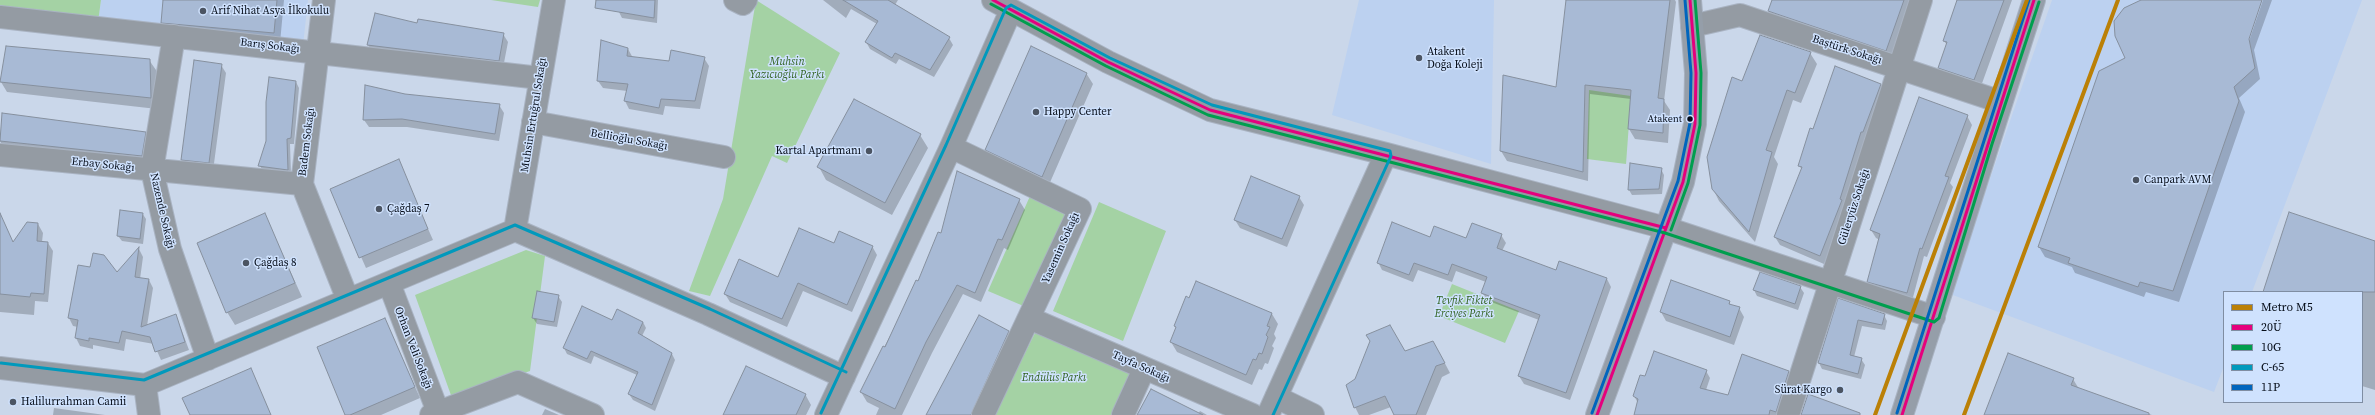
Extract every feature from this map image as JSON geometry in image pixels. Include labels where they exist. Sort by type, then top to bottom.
[{"type":"main road","points":[[1597,415],[1683,182],[1696,124],[1696,73],[1690,0]]},
{"type":"main road","points":[[1902,415],[2034,0]]},
{"type":"street","name":"Badem Sokağı","points":[[324,0],[302,184],[348,300]]},
{"type":"street","name":"Muhsin Ertuğrul Sokağı","points":[[515,230],[554,0]]},
{"type":"street","points":[[735,0],[743,4],[746,0]]},
{"type":"street","name":"Güleryüz Sokağı","points":[[1788,415],[1829,283],[1921,0]]},
{"type":"street","points":[[826,415],[951,147],[1002,5],[1108,62],[1210,110],[1386,154],[1666,228],[1934,317]]},
{"type":"street","name":"Baştürk Sokağı","points":[[1692,26],[1742,8],[1900,67],[2001,102]]},
{"type":"street","name":"Barış Sokağı","points":[[0,17],[540,78]]},
{"type":"street","name":"Nazende Sokağı","points":[[174,36],[152,170],[170,249],[208,359]]},
{"type":"street","name":"Bellioğlu Sokağı","points":[[533,122],[724,157]]},
{"type":"street","name":"Yasemin Sokağı","points":[[951,147],[1080,209],[983,415]]},
{"type":"street","points":[[1313,415],[1272,406],[1386,154]]},
{"type":"street","name":"Erbay Sokağı","points":[[0,155],[302,184]]},
{"type":"street","points":[[0,368],[145,385],[515,230],[708,314],[844,377]]},
{"type":"street","name":"Orhan Veli Sokağı","points":[[389,283],[447,412]]},
{"type":"street","name":"Tayfa Sokağı","points":[[1029,318],[1253,415]]},
{"type":"street","points":[[1123,415],[1144,368]]},
{"type":"street","points":[[447,412],[518,382],[593,415]]},
{"type":"street","points":[[145,385],[149,415]]},
{"type":"shaded area","name":"Arif Nihat Asya İlkokulu","points":[[101,0],[308,0],[303,45],[98,22]]},
{"type":"shaded area","name":"Atakent Doğa Koleji","points":[[1359,0],[1494,0],[1491,164],[1332,115]]},
{"type":"shaded area","name":"Canpark AVM","points":[[2052,0],[2362,0],[2252,291],[2223,291],[2223,369],[2214,392],[1950,294]]},
{"type":"green space","points":[[0,0],[101,0],[98,22],[0,12]]},
{"type":"green space","points":[[491,0],[540,0],[538,7]]},
{"type":"green space","name":"Muhsin Yazıcıoğlu Parkı","points":[[756,0],[840,53],[787,163],[772,156],[710,296],[689,291],[723,199]]},
{"type":"green space","points":[[1589,90],[1631,96],[1626,164],[1587,159]]},
{"type":"green space","points":[[1034,187],[1078,213],[1033,310],[988,291]]},
{"type":"green space","points":[[1099,202],[1166,231],[1123,341],[1053,311]]},
{"type":"green space","points":[[526,250],[545,256],[530,371],[452,398],[415,295]]},
{"type":"green space","name":"Tevfik Fiktet Erciyes Parkı","points":[[1452,284],[1519,311],[1505,343],[1439,316]]},
{"type":"green space","name":"Endülüs Parkı","points":[[1036,331],[1132,372],[1113,415],[994,415]]},
{"type":"building","points":[[163,0],[277,0],[274,33],[161,23]]},
{"type":"building","points":[[596,0],[655,0],[654,18],[595,8]]},
{"type":"building","points":[[843,0],[888,0],[950,37],[930,70],[895,53],[892,58],[865,42],[878,21]]},
{"type":"building","points":[[1566,0],[1670,0],[1658,98],[1664,99],[1663,133],[1628,129],[1631,90],[1585,85],[1583,172],[1500,151],[1503,75],[1556,87]]},
{"type":"building","points":[[1772,0],[1904,0],[1886,51],[1768,11]]},
{"type":"building","points":[[1957,0],[2004,0],[1974,80],[1938,68],[1947,42],[1943,41]]},
{"type":"building","name":"Canpark AVM","points":[[2141,0],[2262,0],[2249,39],[2255,68],[2234,87],[2239,101],[2173,291],[2140,282],[2138,287],[2068,263],[2070,258],[2038,247],[2099,71],[2125,58],[2115,36],[2114,21],[2124,8]]},
{"type":"building","points":[[375,13],[417,23],[418,19],[504,33],[499,61],[367,45]]},
{"type":"building","points":[[1760,35],[1811,52],[1795,93],[1787,90],[1766,150],[1772,152],[1749,232],[1712,189],[1707,157],[1732,77],[1742,81]]},
{"type":"building","points":[[601,40],[628,48],[627,56],[669,61],[671,50],[705,57],[695,101],[661,99],[659,108],[624,101],[628,84],[597,81]]},
{"type":"building","points":[[6,46],[150,59],[151,98],[0,82]]},
{"type":"building","name":"Happy Center","points":[[1031,46],[1087,73],[1042,177],[985,150]]},
{"type":"building","points":[[194,60],[222,64],[209,163],[181,160]]},
{"type":"building","points":[[1835,66],[1881,84],[1863,132],[1861,132],[1840,199],[1842,200],[1820,256],[1774,237],[1802,167],[1798,166],[1810,128],[1813,129]]},
{"type":"building","points":[[269,77],[296,81],[291,138],[287,139],[288,170],[258,166],[266,141],[266,102]]},
{"type":"building","points":[[365,85],[405,94],[500,104],[495,134],[402,119],[363,120]]},
{"type":"building","points":[[1919,97],[1968,115],[1945,176],[1949,177],[1922,249],[1920,248],[1907,293],[1867,282],[1880,234],[1870,230]]},
{"type":"building","name":"Kartal Apartmanı","points":[[854,99],[921,134],[885,203],[817,167]]},
{"type":"building","points":[[2,113],[146,132],[142,156],[0,141]]},
{"type":"building","name":"Çağdaş 7","points":[[399,159],[428,229],[359,258],[330,189]]},
{"type":"building","points":[[1630,163],[1662,168],[1659,189],[1628,190]]},
{"type":"building","points":[[957,171],[1020,199],[1002,240],[998,239],[975,293],[957,285],[926,342],[895,409],[860,392],[883,346],[885,347],[916,280],[918,281],[938,232],[941,233]]},
{"type":"building","points":[[1251,176],[1300,196],[1282,239],[1234,220]]},
{"type":"building","points":[[120,210],[143,213],[140,239],[117,236]]},
{"type":"building","points":[[2289,212],[2375,241],[2375,292],[2263,291]]},
{"type":"building","points":[[0,213],[13,242],[27,222],[38,223],[37,241],[48,242],[44,294],[31,293],[30,297],[0,294]]},
{"type":"building","name":"Çağdaş 8","points":[[265,213],[295,283],[226,313],[197,243]]},
{"type":"building","points":[[1392,222],[1430,237],[1434,226],[1466,238],[1472,223],[1502,234],[1497,248],[1556,270],[1559,261],[1607,278],[1566,393],[1518,376],[1540,315],[1481,293],[1487,277],[1452,264],[1448,275],[1414,263],[1409,275],[1377,263]]},
{"type":"building","points":[[799,228],[834,243],[839,231],[873,246],[847,305],[798,283],[782,319],[724,294],[739,259],[778,277]]},
{"type":"building","points":[[139,247],[135,277],[149,279],[141,327],[176,314],[185,342],[155,352],[150,337],[122,331],[119,343],[89,338],[89,341],[75,338],[78,320],[68,318],[78,265],[90,267],[93,253],[104,255],[117,272]]},
{"type":"building","points":[[1760,272],[1801,286],[1795,304],[1753,290]]},
{"type":"building","points":[[1671,280],[1730,301],[1729,304],[1740,307],[1730,337],[1660,312]]},
{"type":"building","points":[[1196,281],[1272,313],[1267,326],[1270,327],[1266,335],[1268,337],[1262,354],[1259,353],[1256,360],[1253,359],[1246,375],[1170,342],[1176,327],[1174,326],[1186,296],[1189,298]]},
{"type":"building","points":[[537,291],[559,295],[554,322],[532,318]]},
{"type":"building","points":[[1838,298],[1885,314],[1882,325],[1858,320],[1850,355],[1862,358],[1858,374],[1818,363]]},
{"type":"building","points":[[582,306],[612,320],[617,309],[643,322],[638,333],[672,353],[652,405],[628,394],[638,372],[591,351],[587,359],[563,348]]},
{"type":"building","points":[[979,315],[1009,331],[971,415],[926,415]]},
{"type":"building","points":[[385,318],[415,387],[350,415],[345,415],[317,347]]},
{"type":"building","points":[[1390,325],[1405,351],[1433,341],[1445,363],[1436,366],[1416,415],[1394,415],[1385,396],[1354,408],[1346,385],[1355,379],[1370,341],[1366,335]]},
{"type":"building","points":[[1654,351],[1707,370],[1700,388],[1728,395],[1742,354],[1789,371],[1776,412],[1770,410],[1769,415],[1634,415],[1638,399],[1633,396],[1640,375],[1645,376]]},
{"type":"building","points":[[2008,353],[2074,378],[2071,385],[2149,413],[2149,415],[1984,415]]},
{"type":"building","points":[[746,366],[806,394],[796,415],[723,415]]},
{"type":"building","points":[[251,368],[271,415],[190,415],[182,398]]},
{"type":"building","points":[[1151,389],[1203,415],[1137,415]]},
{"type":"building","points":[[1808,394],[1860,413],[1860,415],[1801,415]]},
{"type":"metro line","name":"M5","points":[[1875,415],[2027,0]]},
{"type":"metro line","name":"M5","points":[[1964,415],[2118,0]]},
{"type":"transit line","name":"20Ü","points":[[993,0],[1108,62],[1210,110],[1666,228]]},
{"type":"transit line","name":"11P","points":[[1592,413],[1678,181],[1690,123],[1691,73],[1685,0]]},
{"type":"transit line","name":"20Ü","points":[[1597,415],[1683,182],[1695,124],[1696,73],[1690,0]]},
{"type":"transit line","name":"10G","points":[[1671,230],[1688,183],[1700,125],[1701,73],[1695,0]]},
{"type":"transit line","name":"11P","points":[[1897,413],[2029,0]]},
{"type":"transit line","name":"20Ü","points":[[1902,415],[2034,0]]},
{"type":"transit line","name":"10G","points":[[991,4],[1106,66],[1208,115],[1665,233],[1934,322],[1939,318],[1992,144],[2039,2]]},
{"type":"transit line","name":"C-65","points":[[821,413],[946,145],[1006,8],[1011,5],[1110,58],[1212,105],[1390,151],[1391,156],[1273,415]]},
{"type":"transit line","name":"C-65","points":[[1,363],[144,380],[515,225],[710,309],[846,372]]},
{"type":"place","name":"Arif Nihat Asya İlkokulu","points":[[203,11]]},
{"type":"place","name":"Atakent Doğa Koleji","points":[[1419,58]]},
{"type":"place","name":"Happy Center","points":[[1036,112]]},
{"type":"place","name":"Atakent","points":[[1690,119]]},
{"type":"place","name":"Kartal Apartmanı","points":[[869,151]]},
{"type":"place","name":"Canpark AVM","points":[[2136,180]]},
{"type":"place","name":"Çağdaş 7","points":[[379,209]]},
{"type":"place","name":"Çağdaş 8","points":[[246,263]]},
{"type":"place","name":"Sürat Kargo","points":[[1840,390]]},
{"type":"place","name":"Halilurrahman Camii","points":[[13,402]]}]
